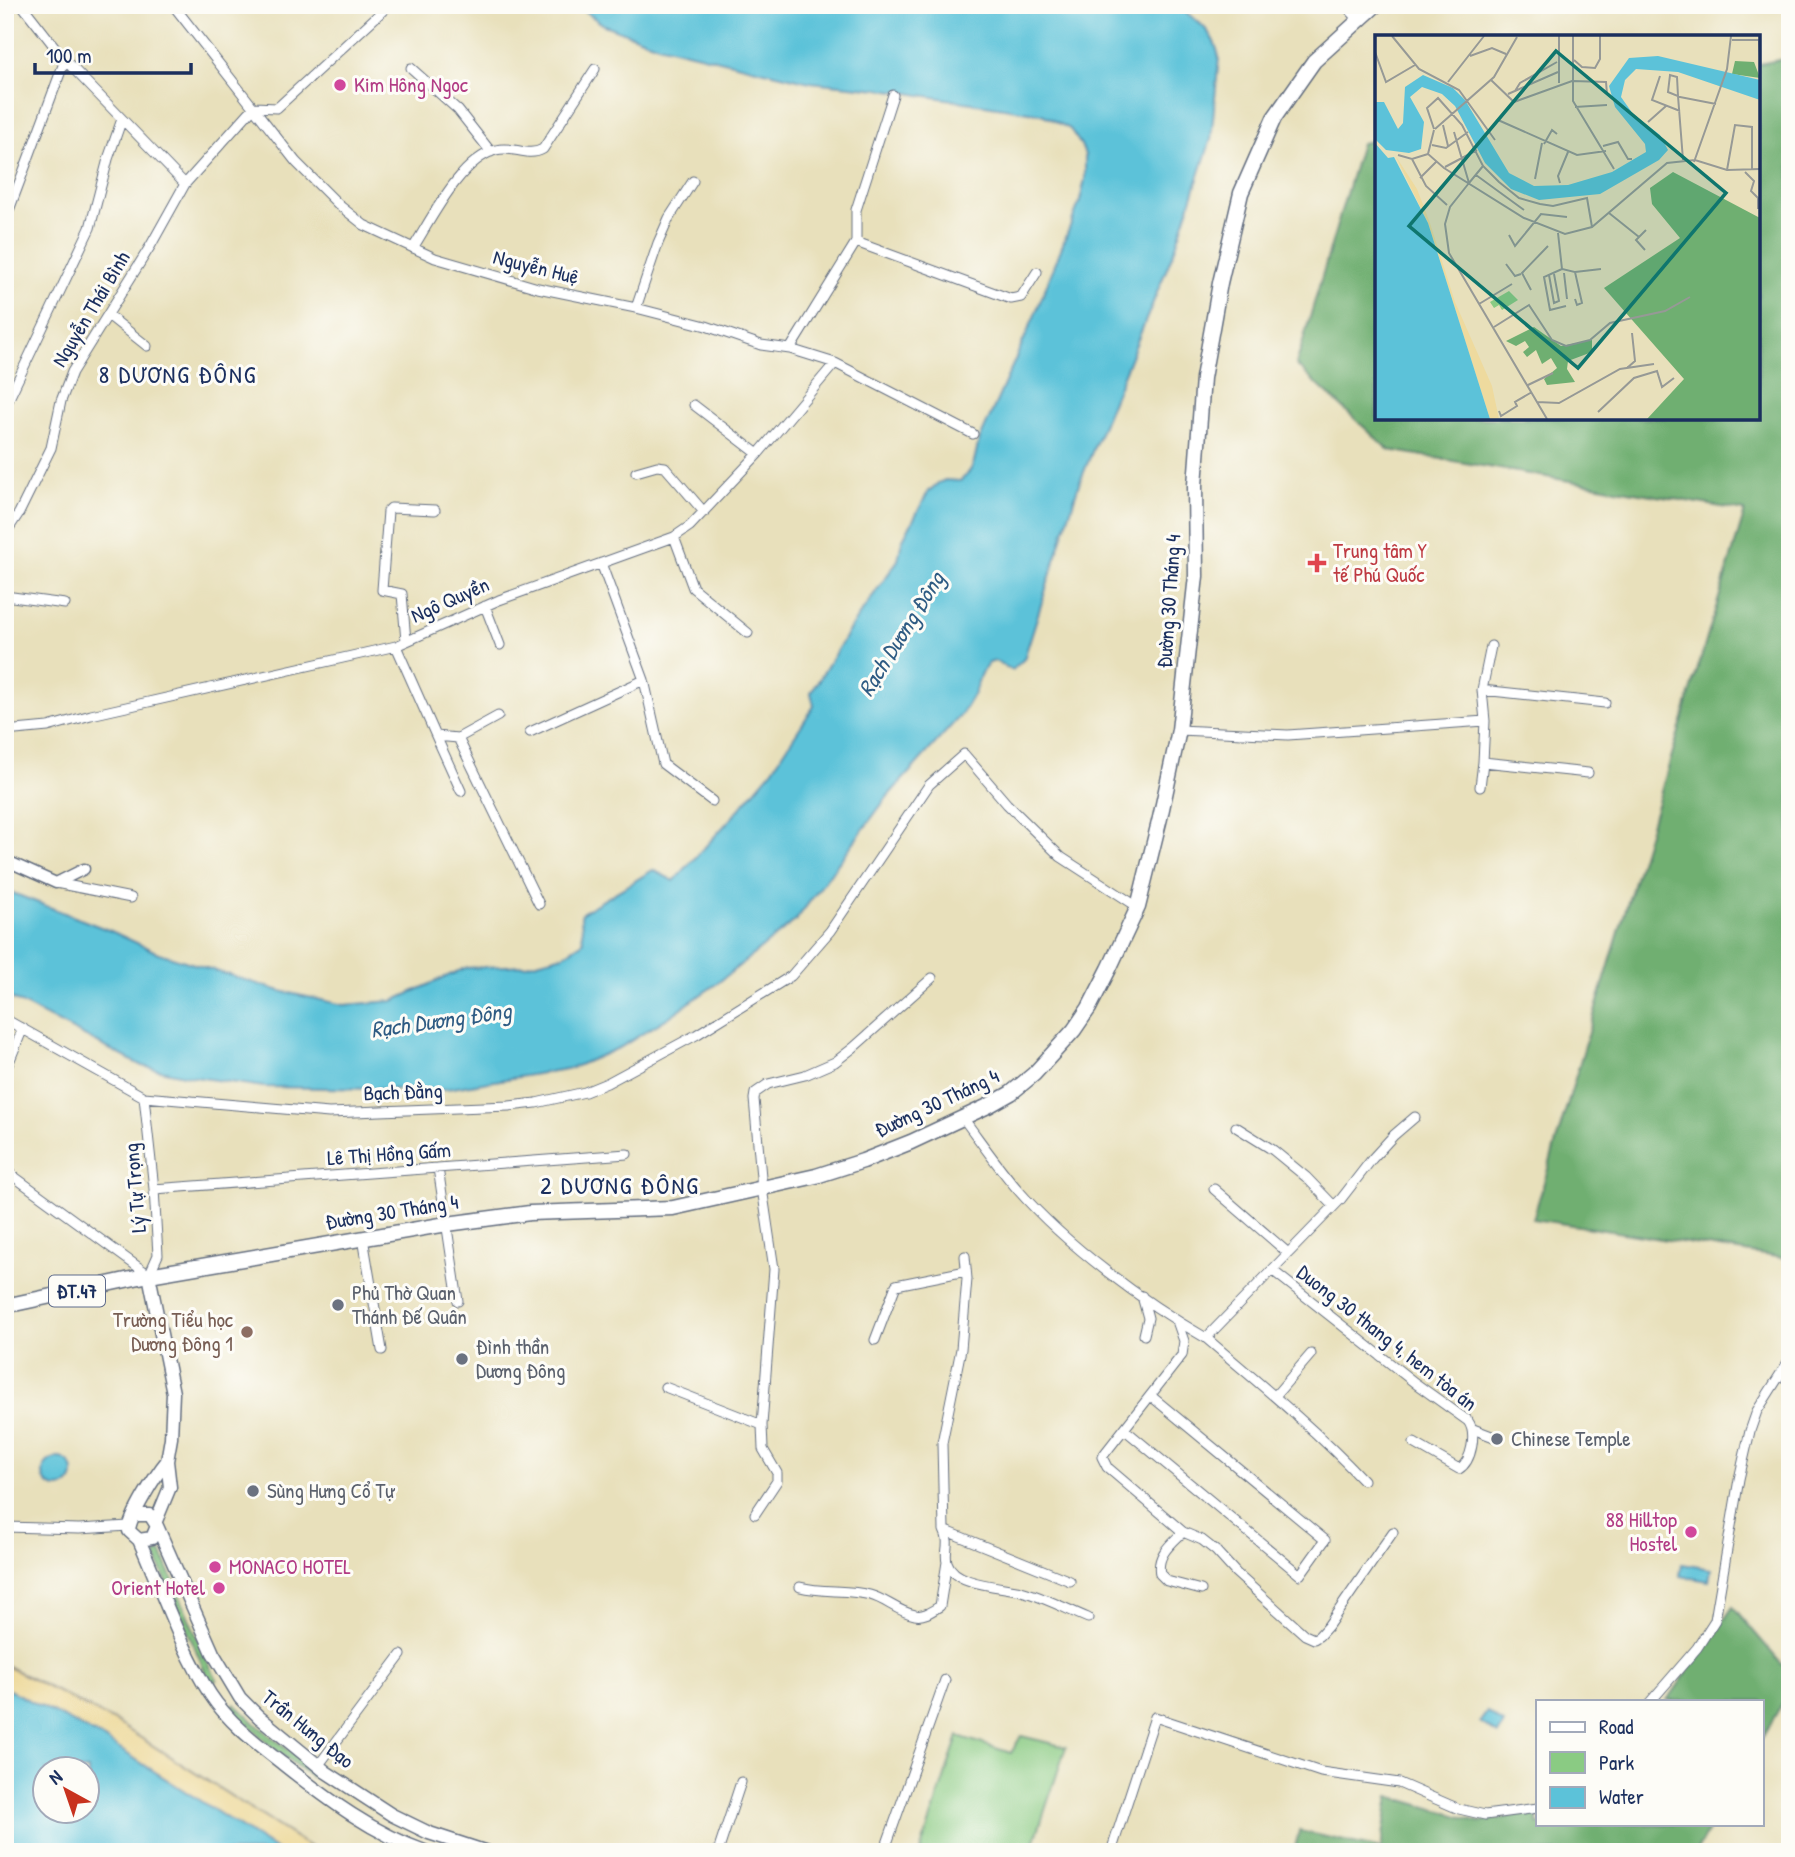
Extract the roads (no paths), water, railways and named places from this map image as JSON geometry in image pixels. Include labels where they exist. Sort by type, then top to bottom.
[{"type":"main road","name":"Đường 30 Tháng 4","points":[[5,1306],[149,1275],[447,1224],[555,1211],[673,1208],[816,1176],[863,1161],[963,1118],[1023,1084],[1074,1030],[1089,1008],[1138,907],[1179,730],[1196,576],[1195,485],[1203,378],[1220,283],[1241,193],[1274,118],[1314,61],[1376,5]]},
{"type":"main road","points":[[149,1275],[173,1393],[167,1461],[170,1487],[152,1538],[138,1540],[131,1535],[129,1526],[152,1480],[167,1461]]},
{"type":"main road","points":[[136,1514],[146,1513],[157,1524]]},
{"type":"main road","name":"Trần Hưng Đạo","points":[[157,1524],[213,1653],[240,1698],[259,1717],[322,1769],[392,1815],[429,1833],[487,1852]]},
{"type":"main road","name":"Trần Hưng Đạo","points":[[138,1540],[192,1662],[210,1693],[242,1732],[314,1788],[386,1834],[428,1852]]},
{"type":"main road","points":[[210,1693],[228,1681]]},
{"type":"main road","points":[[314,1788],[322,1769]]},
{"type":"street","points":[[22,5],[65,61],[184,184]]},
{"type":"street","name":"Nguyễn Huệ","points":[[173,5],[296,162],[339,205],[364,225],[436,258],[538,288],[636,308],[706,326],[761,345],[790,349],[835,363],[973,434]]},
{"type":"street","points":[[254,107],[277,108],[389,5]]},
{"type":"street","points":[[1345,5],[1359,20]]},
{"type":"street","points":[[5,221],[65,61]]},
{"type":"street","points":[[411,68],[458,110],[491,152]]},
{"type":"street","points":[[413,248],[453,186],[471,165],[491,152],[511,148],[529,154],[543,149],[595,69]]},
{"type":"street","points":[[790,349],[856,242],[856,210],[893,95]]},
{"type":"street","name":"Nguyễn Thái Bình","points":[[6,536],[51,448],[68,379],[184,184],[254,107]]},
{"type":"street","points":[[5,407],[90,228],[108,159],[122,119]]},
{"type":"street","points":[[636,308],[664,230],[693,181]]},
{"type":"street","points":[[856,242],[1011,299],[1021,297],[1037,272]]},
{"type":"street","points":[[108,315],[147,346]]},
{"type":"street","name":"Ngô Quyền","points":[[5,731],[48,727],[396,646],[485,607],[674,537],[690,526],[758,454],[835,363]]},
{"type":"street","points":[[694,405],[758,454]]},
{"type":"street","points":[[636,472],[657,466],[665,467],[704,512]]},
{"type":"street","points":[[406,641],[402,594],[382,590],[388,511],[391,508],[435,510]]},
{"type":"street","points":[[674,537],[693,588],[748,633]]},
{"type":"street","points":[[601,564],[644,680],[663,764],[712,801]]},
{"type":"street","points":[[5,596],[65,604]]},
{"type":"street","points":[[485,607],[500,645]]},
{"type":"street","points":[[396,646],[461,791]]},
{"type":"street","points":[[1480,787],[1485,721],[1482,690],[1491,646]]},
{"type":"street","points":[[530,732],[644,680]]},
{"type":"street","points":[[1482,690],[1605,703]]},
{"type":"street","points":[[436,736],[458,738],[498,716]]},
{"type":"street","points":[[1179,730],[1288,735],[1485,721]]},
{"type":"street","points":[[458,738],[540,904]]},
{"type":"street","name":"Bạch Đằng","points":[[5,1019],[144,1097],[329,1113],[536,1103],[585,1091],[607,1083],[696,1035],[791,976],[830,931],[929,785],[961,754],[966,755],[1007,804],[1061,857],[1138,907]]},
{"type":"street","points":[[1483,762],[1588,773]]},
{"type":"street","points":[[5,860],[56,883],[131,898]]},
{"type":"street","points":[[56,883],[84,869]]},
{"type":"street","points":[[755,1514],[777,1481],[777,1474],[764,1449],[762,1425],[774,1269],[762,1188],[755,1093],[768,1084],[805,1075],[835,1062],[932,978]]},
{"type":"street","points":[[5,1072],[23,1028]]},
{"type":"street","name":"Lý Tự Trọng","points":[[144,1097],[158,1255],[149,1275]]},
{"type":"street","points":[[1272,1270],[1335,1206],[1372,1159],[1415,1117]]},
{"type":"street","points":[[963,1118],[1018,1191],[1065,1236],[1142,1296],[1206,1338],[1275,1396],[1363,1480]]},
{"type":"street","points":[[1236,1128],[1273,1150],[1335,1206]]},
{"type":"street","name":"Lê Thị Hồng Gấm","points":[[154,1189],[627,1154]]},
{"type":"street","points":[[438,1168],[458,1301]]},
{"type":"street","points":[[5,1170],[149,1275]]},
{"type":"street","points":[[1214,1189],[1288,1253]]},
{"type":"street","points":[[363,1238],[382,1350]]},
{"type":"street","points":[[800,1587],[869,1595],[916,1616],[940,1606],[948,1539],[944,1530],[943,1443],[965,1314],[964,1256]]},
{"type":"street","name":"Duong 30 thang 4, hem tòa án","points":[[1206,1338],[1272,1270],[1415,1383],[1468,1421],[1473,1429],[1472,1446],[1466,1464],[1459,1469],[1414,1443]]},
{"type":"street","points":[[875,1340],[896,1284],[966,1271]]},
{"type":"street","points":[[1142,1296],[1148,1318],[1144,1335]]},
{"type":"street","points":[[1177,1321],[1184,1340],[1182,1356],[1102,1457],[1107,1468],[1183,1532],[1202,1540],[1216,1551],[1305,1636],[1314,1639],[1328,1626],[1393,1532]]},
{"type":"street","points":[[1275,1396],[1311,1354]]},
{"type":"street","points":[[1652,1700],[1698,1648],[1715,1620],[1750,1431],[1757,1411],[1790,1359]]},
{"type":"street","points":[[665,1387],[762,1425]]},
{"type":"street","points":[[1124,1429],[1300,1575],[1325,1540],[1151,1396]]},
{"type":"street","points":[[1473,1429],[1494,1437]]},
{"type":"street","points":[[5,1528],[79,1529],[129,1526]]},
{"type":"street","points":[[944,1530],[1070,1581]]},
{"type":"street","points":[[1183,1532],[1159,1560],[1160,1574],[1167,1581],[1201,1590]]},
{"type":"street","points":[[947,1562],[953,1571],[965,1580],[1021,1591],[1088,1618]]},
{"type":"street","points":[[322,1769],[401,1655]]},
{"type":"street","points":[[884,1852],[945,1680]]},
{"type":"street","points":[[1111,1852],[1156,1717],[1321,1772],[1399,1783],[1459,1809],[1485,1815],[1536,1808]]},
{"type":"street","points":[[718,1852],[741,1782]]},
{"type":"water","name":"Rạch Dương Đông","points":[[576,5],[1177,5],[1209,33],[1219,57],[1211,139],[1176,246],[1079,484],[1024,659],[1012,670],[995,661],[989,663],[981,673],[974,693],[961,715],[888,796],[796,920],[719,982],[621,1047],[572,1068],[441,1090],[264,1087],[142,1066],[5,995],[5,890],[111,931],[156,952],[280,991],[344,1005],[393,1001],[465,968],[526,965],[563,955],[583,942],[582,913],[653,870],[674,881],[773,769],[814,706],[811,693],[851,627],[898,560],[902,541],[928,492],[945,480],[960,481],[972,467],[979,441],[1034,317],[1080,201],[1085,179],[1085,155],[1070,129],[1042,114],[889,90],[810,82],[658,45],[604,25]]},
{"type":"water","points":[[58,1458],[69,1462],[73,1473],[69,1484],[58,1488],[47,1484],[43,1473],[47,1462]]},
{"type":"water","points":[[1682,1564],[1711,1569],[1709,1581],[1680,1576]]},
{"type":"water","points":[[5,1688],[101,1737],[279,1852],[5,1852]]},
{"type":"water","points":[[1487,1712],[1504,1724],[1498,1734],[1480,1722]]},
{"type":"place","name":"Kim Hông Ngoc","points":[[340,85]]},
{"type":"place","name":"Trung tâm Y tế Phú Quốc","points":[[1317,563]]},
{"type":"place","name":"Phủ Thờ Quan Thánh Đế Quân","points":[[338,1305]]},
{"type":"place","name":"Trường Tiểu học Dương Đông 1","points":[[247,1332]]},
{"type":"place","name":"Đình thần Dương Đông","points":[[462,1359]]},
{"type":"place","name":"Chinese Temple","points":[[1497,1439]]},
{"type":"place","name":"Sùng Hưng Cổ Tự","points":[[253,1491]]},
{"type":"place","name":"88 Hilltop Hostel","points":[[1691,1532]]},
{"type":"place","name":"MONACO HOTEL","points":[[215,1567]]},
{"type":"place","name":"Orient Hotel","points":[[219,1588]]},
{"type":"district","name":"8 DƯƠNG ĐÔNG","points":[[178,375]]},
{"type":"district","name":"2 DƯƠNG ĐÔNG","points":[[620,1186]]}]
